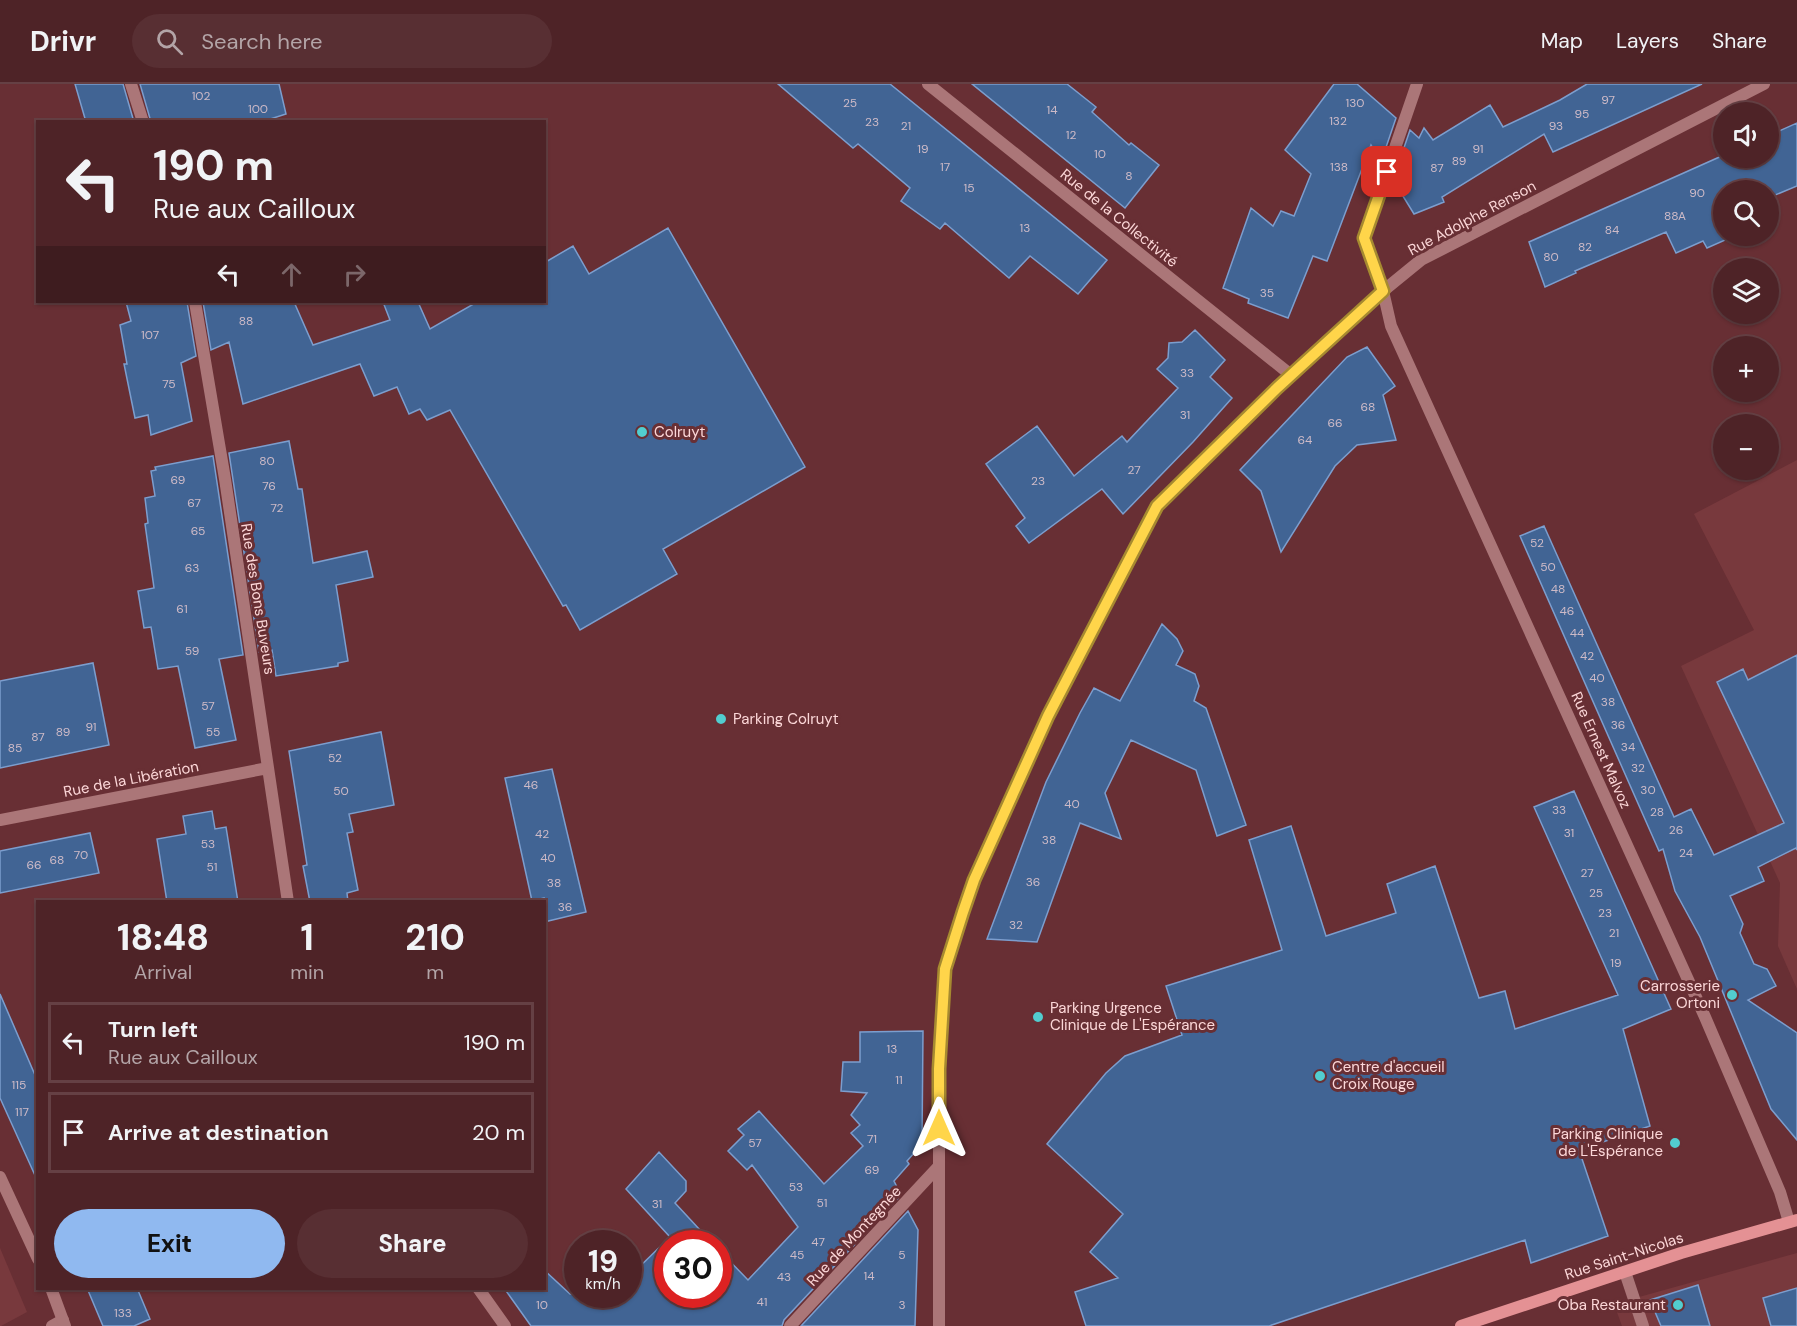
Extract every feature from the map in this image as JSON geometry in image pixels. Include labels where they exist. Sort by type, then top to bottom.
[{"type":"street","points":[[131,84],[141,120]]},
{"type":"street","name":"Rue de la Collectivité","points":[[928,84],[1291,375]]},
{"type":"street","name":"Rue Ernest Malvoz","points":[[1418,84],[1364,238],[1383,291],[1391,326],[1700,1006],[1793,1221]]},
{"type":"street","name":"Rue Adolphe Renson","points":[[939,1326],[939,1069],[945,969],[974,880],[1026,764],[1048,716],[1157,506],[1291,375],[1383,291],[1421,260],[1764,84]]},
{"type":"street","name":"Rue des Bons Buveurs","points":[[195,303],[225,479],[288,900]]},
{"type":"street","name":"Rue de la Libération","points":[[0,820],[268,768]]},
{"type":"street","name":"Rue de Montegnée","points":[[790,1326],[939,1166]]},
{"type":"street","points":[[0,1177],[36,1255]]},
{"type":"street","name":"Rue Saint-Nicolas","points":[[1461,1326],[1682,1253],[1793,1221]]},
{"type":"street","points":[[1625,1272],[1642,1326]]},
{"type":"street","points":[[52,1290],[60,1324]]},
{"type":"street","points":[[479,1290],[505,1326]]},
{"type":"shaded area","points":[[1797,460],[1797,989],[1778,946],[1780,883],[1681,666],[1754,630],[1694,514],[1759,480],[1779,480],[1779,469]]},
{"type":"shaded area","points":[[0,1248],[27,1312],[1,1326],[0,1326]]},
{"type":"shaded area","points":[[1797,1253],[1797,1326],[1622,1326],[1614,1304]]},
{"type":"building","points":[[75,84],[123,84],[133,120],[85,120]]},
{"type":"building","points":[[140,84],[279,84],[286,114],[267,120],[150,120]]},
{"type":"building","points":[[778,84],[890,84],[1107,260],[1078,294],[1030,256],[1009,278],[945,223],[940,229],[901,201],[910,188],[858,144],[853,148]]},
{"type":"building","points":[[972,84],[1067,84],[1096,107],[1092,112],[1129,145],[1131,143],[1159,165],[1125,208]]},
{"type":"building","points":[[1334,84],[1357,84],[1396,118],[1381,162],[1371,145],[1327,261],[1313,256],[1288,318],[1248,303],[1249,299],[1223,288],[1251,208],[1273,226],[1281,211],[1294,216],[1311,174],[1285,150]]},
{"type":"building","points":[[1587,84],[1702,84],[1553,152],[1544,134],[1442,197],[1444,202],[1414,214],[1393,180],[1410,130],[1419,138],[1424,128],[1433,140],[1490,105],[1503,127],[1560,100]]},
{"type":"building","points":[[1797,123],[1797,186],[1779,193],[1779,180],[1713,180],[1713,245],[1707,248],[1703,241],[1676,253],[1666,232],[1575,271],[1576,273],[1545,287],[1529,242],[1713,160],[1713,168],[1779,168],[1779,131]]},
{"type":"building","name":"Colruyt","points":[[668,228],[805,467],[663,549],[677,574],[580,630],[566,605],[563,606],[450,410],[427,420],[420,409],[409,414],[397,387],[374,396],[360,364],[243,404],[229,342],[211,350],[203,303],[294,303],[313,345],[390,320],[383,303],[418,303],[430,329],[475,303],[546,303],[546,262],[573,246],[589,274]]},
{"type":"building","points":[[126,303],[187,303],[196,356],[181,363],[192,421],[151,435],[148,415],[135,418],[124,364],[127,364],[120,325],[131,321]]},
{"type":"building","points":[[1195,330],[1225,360],[1210,377],[1232,398],[1123,514],[1102,489],[1029,543],[1016,526],[1025,518],[986,464],[1037,426],[1074,476],[1122,436],[1127,442],[1178,388],[1157,369],[1168,358],[1169,343],[1182,342]]},
{"type":"building","points":[[1367,347],[1395,386],[1383,395],[1396,440],[1357,445],[1335,466],[1281,552],[1261,491],[1240,470],[1347,357]]},
{"type":"building","points":[[289,441],[298,489],[302,489],[313,563],[367,551],[373,577],[336,585],[348,661],[338,663],[338,666],[276,676],[272,650],[259,652],[229,453]]},
{"type":"building","points":[[213,456],[243,655],[219,659],[236,740],[195,748],[178,666],[158,669],[151,627],[144,628],[138,591],[154,588],[145,524],[148,523],[145,498],[155,496],[151,471],[156,470],[155,467]]},
{"type":"building","points":[[1544,526],[1674,817],[1691,809],[1714,855],[1784,823],[1717,682],[1743,669],[1748,680],[1797,655],[1797,850],[1796,848],[1758,867],[1764,881],[1730,896],[1743,924],[1740,933],[1754,964],[1767,969],[1776,986],[1748,1000],[1797,1033],[1797,1140],[1771,1109],[1700,937],[1675,891],[1663,849],[1659,851],[1520,536]]},
{"type":"building","points":[[1162,624],[1177,639],[1183,651],[1176,665],[1195,674],[1199,686],[1194,701],[1206,708],[1246,825],[1217,836],[1196,770],[1131,740],[1105,793],[1121,839],[1080,823],[1037,942],[987,939],[1046,782],[1080,713],[1094,688],[1120,701]]},
{"type":"building","points":[[93,663],[109,745],[0,768],[0,681]]},
{"type":"building","points":[[381,732],[394,805],[349,814],[353,832],[347,833],[358,890],[347,893],[348,900],[310,900],[303,866],[307,865],[289,751]]},
{"type":"building","points":[[552,769],[586,912],[546,922],[546,900],[544,898],[532,900],[505,778]]},
{"type":"building","name":"Centre d'accueil Croix Rouge","points":[[1574,791],[1671,1009],[1623,1029],[1650,1126],[1579,1150],[1608,1236],[1531,1263],[1525,1240],[1269,1326],[1086,1326],[1075,1292],[1118,1278],[1090,1252],[1123,1214],[1047,1144],[1106,1073],[1125,1056],[1182,1035],[1166,986],[1282,950],[1249,840],[1291,826],[1326,936],[1396,913],[1387,884],[1435,866],[1479,998],[1505,991],[1515,1029],[1618,995],[1534,807]]},
{"type":"building","points":[[212,811],[215,829],[226,827],[238,900],[167,900],[157,839],[186,834],[183,816]]},
{"type":"building","points":[[90,833],[99,873],[0,893],[0,851]]},
{"type":"building","points":[[0,994],[36,1077],[36,1178],[0,1098]]},
{"type":"building","points":[[923,1031],[922,1144],[894,1181],[901,1195],[784,1320],[782,1326],[531,1326],[505,1290],[546,1290],[546,1272],[564,1288],[564,1308],[642,1308],[642,1264],[654,1253],[654,1308],[732,1308],[732,1263],[748,1280],[798,1227],[752,1165],[747,1170],[728,1151],[744,1135],[738,1129],[759,1111],[824,1184],[863,1146],[851,1133],[860,1125],[851,1115],[867,1093],[841,1091],[843,1062],[860,1062],[860,1032]]},
{"type":"building","points":[[659,1152],[686,1181],[686,1191],[675,1203],[700,1230],[664,1230],[626,1189]]},
{"type":"building","points":[[908,1211],[918,1230],[915,1326],[801,1326]]},
{"type":"building","name":"Oba Restaurant","points":[[1698,1285],[1710,1326],[1661,1326],[1650,1300]]},
{"type":"building","points":[[1797,1288],[1797,1326],[1771,1326],[1763,1298]]},
{"type":"building","points":[[88,1290],[138,1290],[150,1319],[134,1326],[103,1326]]},
{"type":"place","name":"Colruyt","points":[[642,432]]},
{"type":"place","name":"Parking Colruyt","points":[[721,719]]},
{"type":"place","name":"Carrosserie Ortoni","points":[[1732,995]]},
{"type":"place","name":"Parking Urgence Clinique de L'Espérance","points":[[1038,1017]]},
{"type":"place","name":"Centre d'accueil Croix Rouge","points":[[1320,1076]]},
{"type":"place","name":"Parking Clinique de L'Espérance","points":[[1675,1143]]},
{"type":"place","name":"Oba Restaurant","points":[[1678,1305]]},
{"type":"route","points":[[939,1128],[939,1069],[945,969],[974,880],[1048,716],[1157,506],[1277,388],[1383,291],[1364,238],[1387,172]]}]
